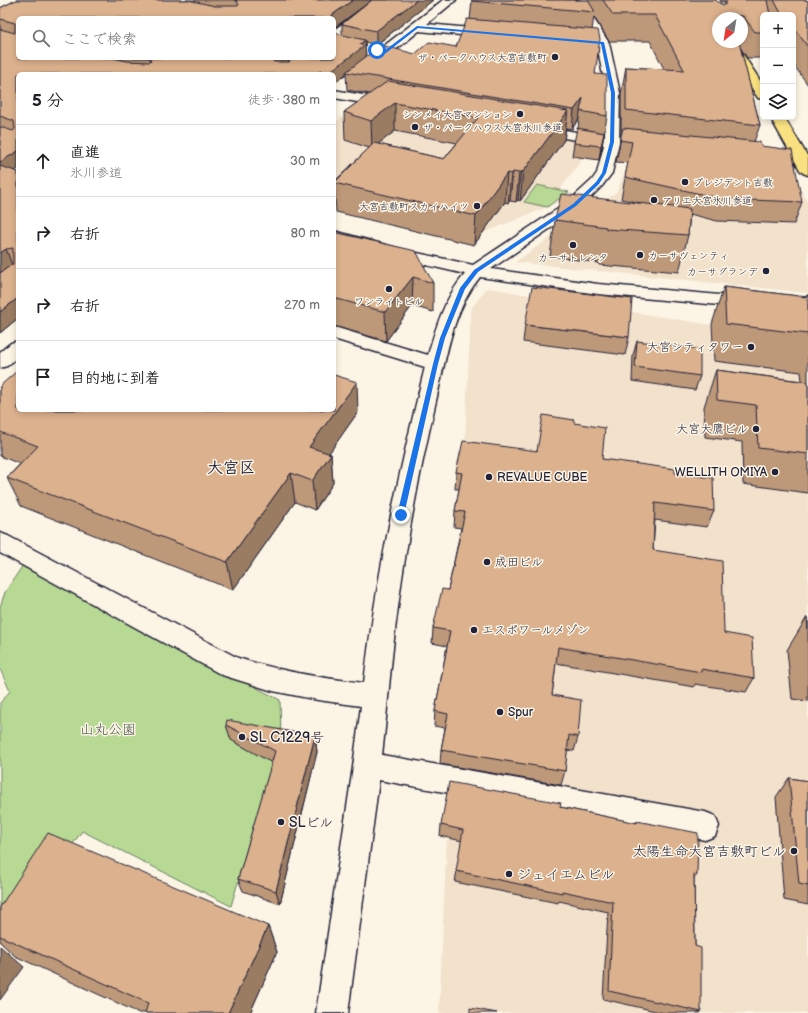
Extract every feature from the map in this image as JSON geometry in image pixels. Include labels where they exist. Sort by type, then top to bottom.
[{"type":"main road","points":[[733,48],[760,90]]},
{"type":"main road","points":[[779,120],[805,164]]},
{"type":"street","points":[[336,40],[382,0]]},
{"type":"street","points":[[356,74],[450,0]]},
{"type":"street","points":[[332,1013],[367,765],[374,696],[389,585],[401,515],[435,364],[445,332],[462,288],[476,271],[574,205],[587,194],[604,173],[612,142],[613,93],[603,43],[588,19],[573,0]]},
{"type":"street","points":[[417,27],[504,34]]},
{"type":"street","points":[[588,42],[603,43]]},
{"type":"street","points":[[370,49],[385,52]]},
{"type":"street","points":[[336,91],[345,83]]},
{"type":"street","points":[[336,93],[402,106]]},
{"type":"street","points":[[525,127],[628,144]]},
{"type":"street","points":[[787,158],[805,164]]},
{"type":"street","points":[[336,237],[417,258],[476,271],[528,280],[585,287],[808,308]]},
{"type":"street","points":[[336,334],[435,364]]},
{"type":"street","points":[[0,362],[16,349]]},
{"type":"street","points":[[0,542],[231,667],[273,680],[303,686],[374,696]]},
{"type":"street","points":[[367,765],[705,826]]},
{"type":"shaded area","points":[[353,108],[594,143],[547,207],[481,234],[336,200],[336,121]]},
{"type":"shaded area","points":[[632,153],[790,170],[808,203],[808,293],[515,262],[617,192]]},
{"type":"shaded area","points":[[487,288],[808,341],[808,1013],[439,1013],[471,309]]},
{"type":"green space","points":[[537,185],[569,192],[547,207],[524,202]]},
{"type":"green space","name":"山丸公園","points":[[23,565],[280,700],[281,737],[231,906],[82,831],[16,924],[0,914],[0,703],[10,691],[0,669],[0,607],[5,592]]},
{"type":"building","points":[[16,0],[188,0],[215,6],[237,6],[239,5],[236,0],[353,0],[332,16],[16,16],[16,60],[122,60],[149,62],[151,60],[272,60],[274,62],[289,62],[291,60],[336,60],[336,33],[365,40],[360,44],[366,45],[332,70],[332,72],[16,72],[16,152],[0,162],[0,127],[13,131],[15,129],[14,121],[0,116],[0,29],[15,33],[15,23],[0,19],[0,8]]},
{"type":"building","points":[[372,0],[417,0],[376,31],[342,24]]},
{"type":"building","points":[[588,0],[595,12],[471,1]]},
{"type":"building","points":[[603,0],[716,0],[724,5],[726,4],[726,0],[767,0],[769,12],[760,12],[760,32],[755,32],[748,23],[748,12],[712,12],[712,48],[741,48],[760,125],[626,110],[626,67],[684,70],[655,15],[613,15]]},
{"type":"building","points":[[774,0],[807,0],[808,47],[796,32],[796,12],[780,12]]},
{"type":"building","points":[[467,19],[598,30],[600,39],[595,74],[607,75],[607,116],[580,111],[583,98],[574,110],[346,72],[381,45],[415,54],[429,42],[456,47]]},
{"type":"building","points":[[388,81],[568,111],[523,172],[513,172],[511,174],[507,173],[476,216],[336,183],[336,181],[374,143],[444,159],[478,118],[395,103],[371,121],[344,112]]},
{"type":"building","points":[[577,128],[604,133],[601,146],[574,143]]},
{"type":"building","points":[[623,128],[760,142],[761,146],[792,150],[802,202],[723,199],[625,177],[632,142],[620,140]]},
{"type":"building","points":[[0,166],[16,171],[16,300],[0,312],[0,273],[13,264],[13,248],[6,249],[0,253]]},
{"type":"building","points":[[561,194],[690,209],[688,235],[606,229],[606,227],[555,220]]},
{"type":"building","points":[[336,232],[416,251],[433,283],[413,277],[385,312],[336,299]]},
{"type":"building","points":[[532,287],[632,299],[629,337],[525,325]]},
{"type":"building","points":[[724,287],[807,297],[808,295],[808,334],[726,324]]},
{"type":"building","points":[[637,341],[700,349],[700,376],[635,367]]},
{"type":"building","points":[[716,370],[808,382],[808,454],[758,448],[756,405],[717,400]]},
{"type":"building","points":[[16,372],[16,412],[335,412],[309,447],[331,454],[312,481],[291,473],[227,562],[7,478],[38,446],[0,432],[0,386]]},
{"type":"building","points":[[336,376],[357,382],[336,410]]},
{"type":"building","points":[[543,415],[574,420],[574,423],[605,428],[602,459],[675,469],[675,473],[713,478],[714,511],[655,503],[653,550],[722,561],[724,633],[752,638],[754,678],[701,669],[701,672],[558,647],[552,695],[581,700],[578,737],[569,735],[565,771],[441,750],[448,714],[435,711],[450,631],[433,628],[442,589],[448,590],[465,512],[455,511],[462,473],[456,472],[463,441],[537,451]]},
{"type":"building","name":"SLビル","points":[[227,720],[315,736],[276,891],[238,879],[275,751],[226,725]]},
{"type":"building","points":[[789,778],[808,781],[808,886],[799,884]]},
{"type":"building","points":[[449,782],[561,803],[560,807],[637,823],[637,821],[698,833],[697,875],[694,874],[695,946],[701,948],[701,1012],[609,991],[613,902],[456,871],[463,830],[441,825]]},
{"type":"building","points":[[48,833],[268,926],[228,1013],[145,1013],[148,1003],[0,936],[0,907]]},
{"type":"building","points":[[470,1008],[497,1013],[470,1013]]},
{"type":"place","name":"ザ・パークハウス大宮吉敷町","points":[[555,57]]},
{"type":"place","name":"シンメイ大宮マンション","points":[[520,114]]},
{"type":"place","name":"ザ・パークハウス大宮氷川参道","points":[[415,127]]},
{"type":"place","name":"プレジデント吉敷","points":[[685,182]]},
{"type":"place","name":"アリエ大宮氷川参道","points":[[654,200]]},
{"type":"place","name":"大宮吉敷町スカイハイツ","points":[[477,206]]},
{"type":"place","name":"カーサトレンタ","points":[[573,245]]},
{"type":"place","name":"カーサヴェンティ","points":[[640,255]]},
{"type":"place","name":"カーサグランデ","points":[[766,271]]},
{"type":"place","name":"ワンライトビル","points":[[389,289]]},
{"type":"place","name":"大宮シティタワー","points":[[751,347]]},
{"type":"place","name":"大宮大鷹ビル","points":[[756,429]]},
{"type":"place","name":"WELLITH OMIYA","points":[[775,472]]},
{"type":"place","name":"REVALUE CUBE","points":[[489,477]]},
{"type":"place","name":"成田ビル","points":[[487,562]]},
{"type":"place","name":"エスポワールメゾン","points":[[474,630]]},
{"type":"place","name":"Spur","points":[[500,712]]},
{"type":"place","name":"SL C1229号","points":[[242,737]]},
{"type":"place","name":"SLビル","points":[[281,822]]},
{"type":"place","name":"太陽生命大宮吉敷町ビル","points":[[794,851]]},
{"type":"place","name":"ジェイエムビル","points":[[509,874]]},
{"type":"district","name":"大宮区","points":[[231,467]]},
{"type":"route","points":[[377,50],[385,52],[417,27],[603,43],[613,93],[612,142],[604,173],[597,183],[574,205],[476,271],[462,288],[435,364],[401,515]]}]
